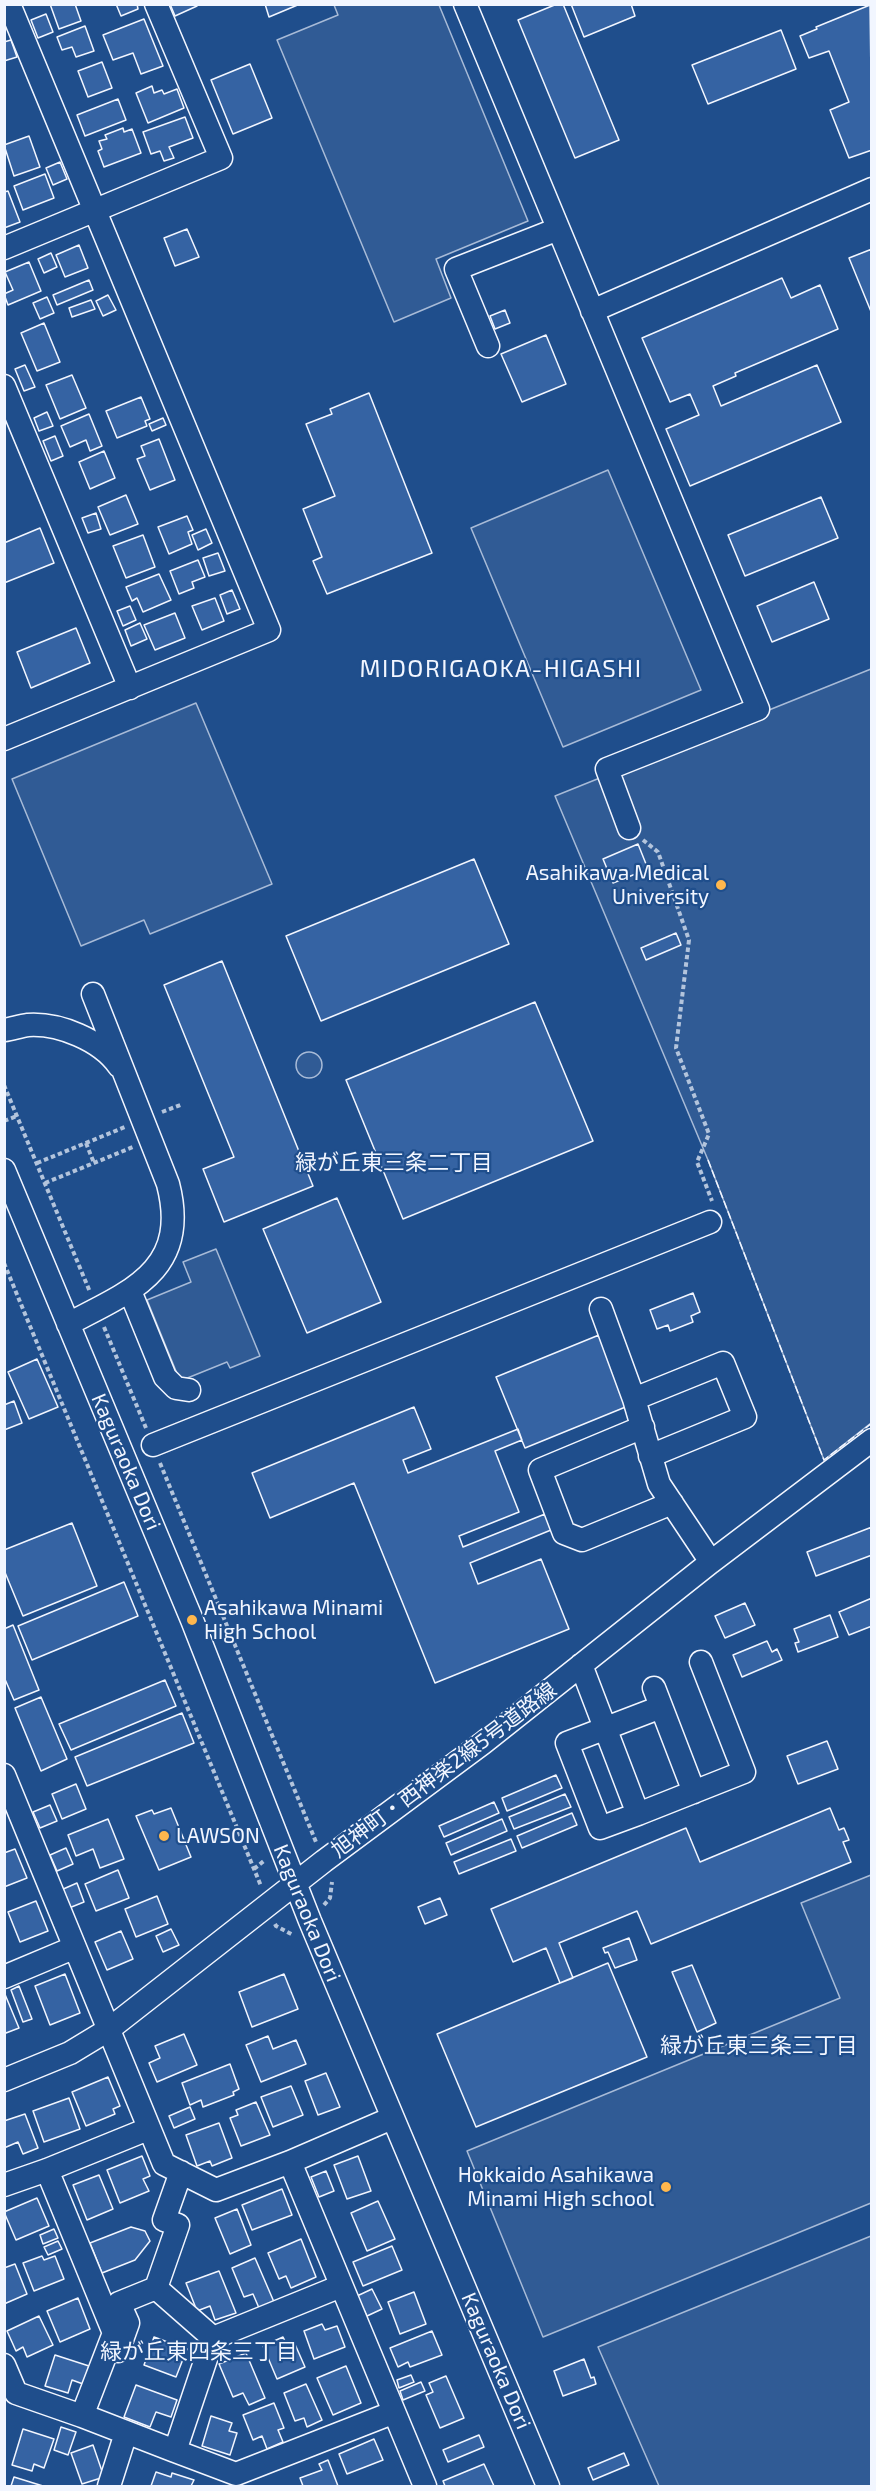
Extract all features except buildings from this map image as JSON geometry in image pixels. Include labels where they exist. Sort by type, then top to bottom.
[{"type":"street","points":[[4,739],[269,630],[9,4]]},
{"type":"street","points":[[4,248],[221,158],[156,4]]},
{"type":"street","points":[[465,4],[758,709],[607,769],[629,828]]},
{"type":"street","points":[[592,311],[872,189]]},
{"type":"street","points":[[488,346],[456,269],[558,229]]},
{"type":"street","points":[[4,386],[130,688]]},
{"type":"street","points":[[68,1324],[130,1292],[153,1273],[167,1248],[174,1226],[174,1204],[168,1184],[93,994]]},
{"type":"street","points":[[4,1030],[28,1025],[49,1027],[76,1034],[112,1056],[124,1072]]},
{"type":"street","name":"Kaguraoka Dori","points":[[4,1170],[192,1620],[295,1883],[392,2118],[548,2487]]},
{"type":"street","points":[[153,1445],[710,1222]]},
{"type":"street","points":[[130,1292],[165,1377],[176,1388],[189,1390]]},
{"type":"street","points":[[601,1309],[634,1399],[659,1484],[711,1562]]},
{"type":"street","points":[[634,1399],[723,1363],[745,1417],[650,1456]]},
{"type":"street","points":[[643,1427],[540,1470],[564,1533],[582,1540],[672,1503]]},
{"type":"street","name":"旭神町・西神楽2線5号道路線","points":[[4,2080],[70,2053],[108,2030],[295,1883],[483,1743],[711,1562],[869,1448]]},
{"type":"street","points":[[694,1792],[657,1698],[604,1729],[567,1743],[600,1828],[638,1814],[694,1792],[744,1772],[701,1662]]},
{"type":"street","points":[[581,1665],[638,1814]]},
{"type":"street","points":[[4,1775],[73,1948],[164,2164],[216,2190],[290,2162],[392,2118]]},
{"type":"street","points":[[4,1977],[73,1948]]},
{"type":"street","points":[[4,2184],[47,2170],[148,2129]]},
{"type":"street","points":[[290,2162],[424,2487]]},
{"type":"street","points":[[47,2170],[114,2333],[88,2418]]},
{"type":"street","points":[[88,2418],[128,2323],[119,2303],[156,2288],[178,2225],[164,2220],[181,2172]]},
{"type":"street","points":[[176,2451],[213,2338],[341,2286]]},
{"type":"street","points":[[156,2288],[213,2338]]},
{"type":"street","points":[[4,2365],[16,2393],[236,2474],[392,2413]]},
{"type":"street","points":[[109,2487],[126,2433]]},
{"type":"path","points":[[629,828],[658,852],[689,940],[676,1048],[709,1134],[697,1162],[714,1206],[710,1222]]},
{"type":"path","points":[[4,1085],[90,1293],[101,1289]]},
{"type":"path","points":[[37,1163],[183,1104]]},
{"type":"path","points":[[4,1121],[17,1116]]},
{"type":"path","points":[[86,1143],[94,1163]]},
{"type":"path","points":[[45,1183],[138,1145]]},
{"type":"path","points":[[4,1263],[276,1926],[297,1937]]},
{"type":"path","points":[[104,1326],[333,1883],[330,1898]]},
{"type":"shaded area","points":[[334,5],[439,5],[528,221],[436,259],[451,298],[394,322],[277,40],[338,15]]},
{"type":"shaded area","points":[[608,470],[701,690],[563,747],[471,528]]},
{"type":"shaded area","points":[[871,669],[871,1423],[824,1460],[708,1160],[555,796]]},
{"type":"shaded area","points":[[196,703],[272,884],[150,934],[144,920],[81,946],[12,779]]},
{"type":"shaded area","points":[[309,1052],[318,1056],[322,1065],[318,1074],[309,1078],[300,1074],[296,1065],[300,1056]]},
{"type":"shaded area","points":[[216,1249],[260,1356],[230,1368],[227,1362],[180,1381],[147,1300],[191,1282],[183,1262]]},
{"type":"shaded area","points":[[871,1875],[871,2203],[543,2337],[467,2151],[840,1998],[801,1903]]},
{"type":"shaded area","points":[[871,2236],[871,2486],[659,2486],[598,2347]]},
{"type":"fence","points":[[708,1160],[824,1460],[872,1423]]},
{"type":"place","name":"Asahikawa Medical University","points":[[721,885]]},
{"type":"place","name":"Asahikawa Minami High School","points":[[192,1620]]},
{"type":"place","name":"LAWSON","points":[[164,1836]]},
{"type":"place","name":"Hokkaido Asahikawa Minami High school","points":[[666,2187]]},
{"type":"district","name":"MIDORIGAOKA-HIGASHI","points":[[501,669]]},
{"type":"district","name":"緑が丘東三条二丁目","points":[[394,1163]]},
{"type":"district","name":"緑が丘東三条三丁目","points":[[759,2046]]},
{"type":"district","name":"緑が丘東四条三丁目","points":[[199,2352]]}]
